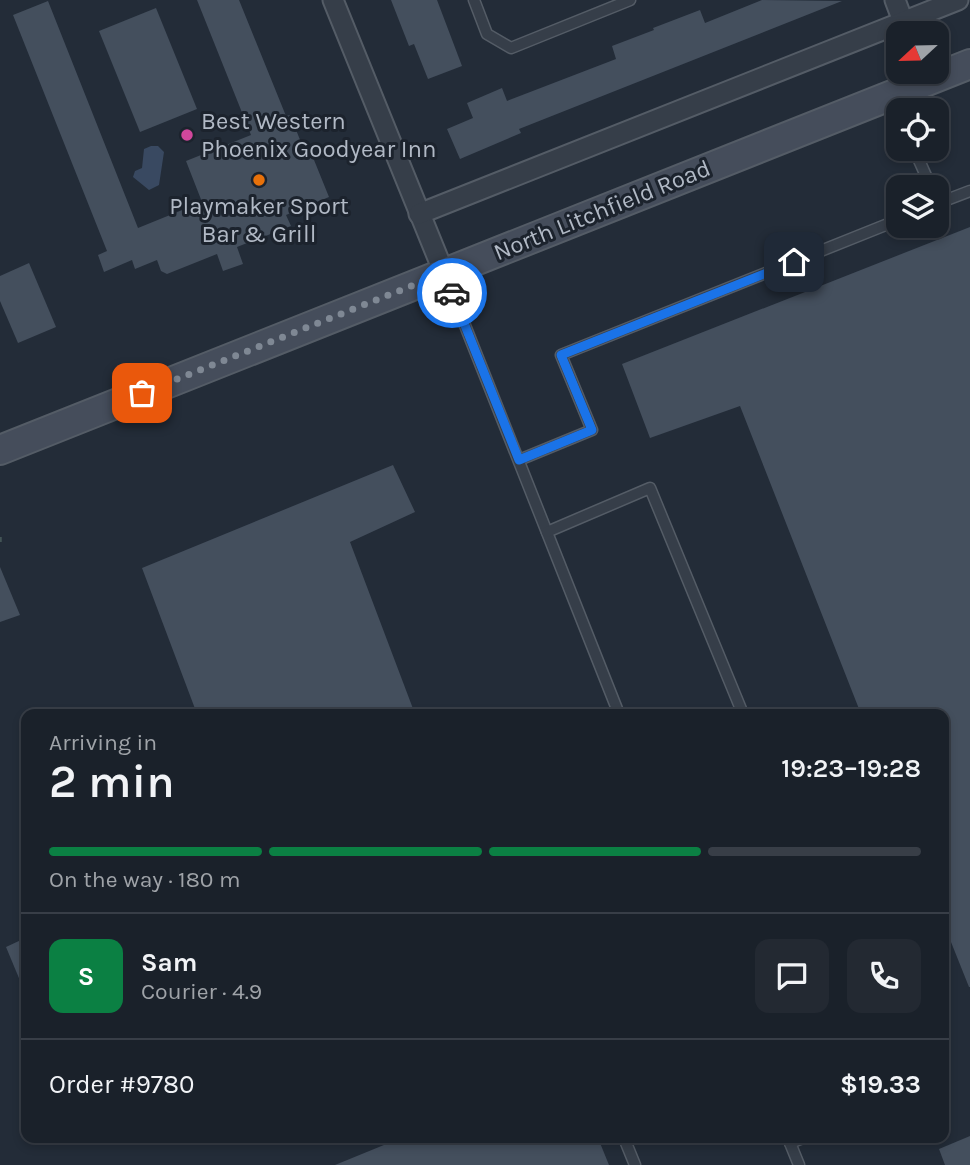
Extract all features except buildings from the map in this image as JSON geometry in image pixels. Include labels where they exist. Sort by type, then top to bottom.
[{"type":"main road","name":"North Litchfield Road","points":[[949,70],[970,64]]},
{"type":"main road","name":"North Litchfield Road","points":[[0,450],[444,273],[892,100],[915,84]]},
{"type":"street","points":[[333,0],[444,273]]},
{"type":"street","points":[[895,0],[904,21]]},
{"type":"street","points":[[918,21],[958,0]]},
{"type":"street","points":[[419,214],[886,35]]},
{"type":"lane","points":[[474,0],[487,34],[511,48],[630,0]]},
{"type":"lane","points":[[949,199],[970,191]]},
{"type":"lane","points":[[519,460],[592,430],[561,355],[886,225]]},
{"type":"lane","points":[[444,273],[617,709]]},
{"type":"lane","points":[[547,532],[650,488],[741,709]]},
{"type":"lane","points":[[626,1143],[635,1165]]},
{"type":"lane","points":[[790,1143],[799,1165]]},
{"type":"water","points":[[158,146],[164,152],[159,185],[149,190],[133,177],[135,171],[142,168],[144,149]]},
{"type":"way so far","points":[[142,393],[444,273],[452,293]]},
{"type":"place","name":"Best Western Phoenix Goodyear Inn","points":[[187,135]]},
{"type":"place","name":"Playmaker Sport Bar & Grill","points":[[259,180]]},
{"type":"route","points":[[452,293],[519,460],[592,430],[561,355],[794,262]]}]
